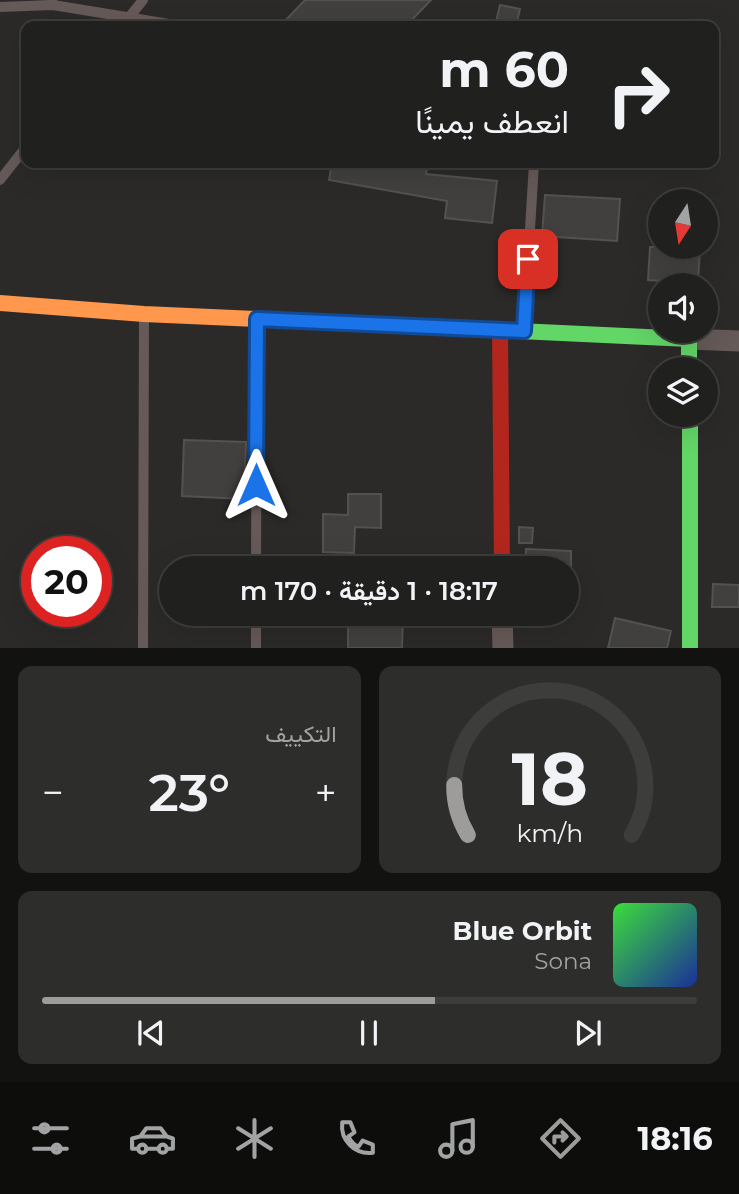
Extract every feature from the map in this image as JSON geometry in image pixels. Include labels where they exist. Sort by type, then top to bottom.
[{"type":"street","points":[[0,303],[144,314],[648,337]]},
{"type":"street","points":[[500,330],[502,556]]},
{"type":"street","points":[[718,340],[739,341]]},
{"type":"street","points":[[690,427],[690,648]]},
{"type":"street","points":[[502,626],[503,648]]},
{"type":"lane","points":[[127,21],[143,0]]},
{"type":"lane","points":[[0,7],[53,3],[122,21]]},
{"type":"lane","points":[[0,180],[21,153]]},
{"type":"lane","points":[[524,331],[534,168]]},
{"type":"lane","points":[[143,648],[144,314]]},
{"type":"lane","points":[[256,556],[257,319]]},
{"type":"lane","points":[[256,626],[256,648]]},
{"type":"building","points":[[305,0],[431,0],[411,21],[285,21]]},
{"type":"building","points":[[500,5],[520,9],[517,21],[496,21]]},
{"type":"building","points":[[331,168],[427,168],[426,174],[497,181],[492,223],[445,218],[447,201],[329,180]]},
{"type":"building","points":[[545,195],[620,199],[617,241],[542,236]]},
{"type":"building","points":[[649,259],[699,259],[699,273],[648,273]]},
{"type":"building","points":[[184,440],[246,442],[244,499],[182,496]]},
{"type":"building","points":[[348,494],[381,494],[381,528],[355,527],[354,553],[323,552],[323,514],[348,515]]},
{"type":"building","points":[[519,527],[533,528],[532,543],[519,543]]},
{"type":"building","points":[[526,549],[571,551],[571,556],[526,556]]},
{"type":"building","points":[[713,584],[739,585],[739,607],[712,607]]},
{"type":"building","points":[[615,618],[671,631],[667,648],[608,648]]},
{"type":"building","points":[[348,626],[403,626],[402,648],[348,648]]},
{"type":"traffic: fast","points":[[413,326],[689,339],[689,357]]},
{"type":"traffic: fast","points":[[690,427],[690,648]]},
{"type":"traffic: slow","points":[[0,303],[144,314],[413,326]]},
{"type":"traffic: jam","points":[[500,330],[502,556]]},
{"type":"route","points":[[256,485],[257,319],[524,331],[528,259]]}]
